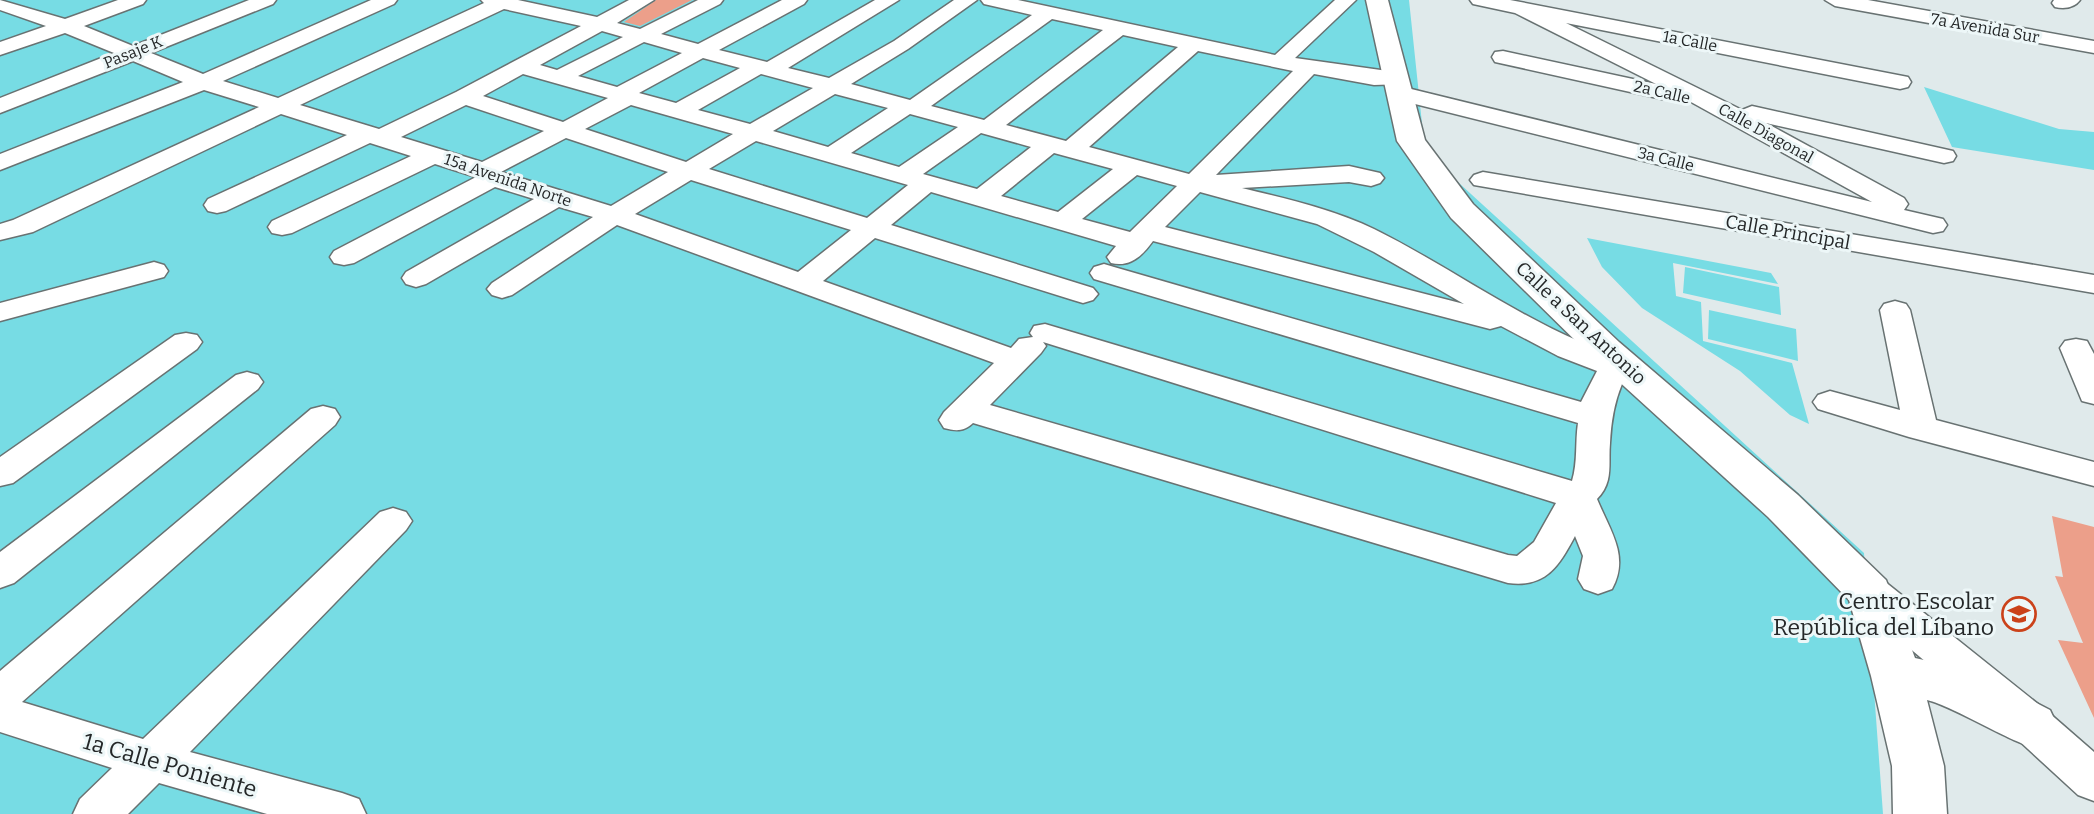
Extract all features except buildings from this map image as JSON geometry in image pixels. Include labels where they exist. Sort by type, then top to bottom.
[{"type":"street","points":[[0,49],[136,0]]},
{"type":"street","name":"Pasaje K","points":[[0,106],[266,0]]},
{"type":"street","points":[[0,163],[203,82],[387,0]]},
{"type":"street","points":[[217,205],[464,97],[644,0]]},
{"type":"street","points":[[559,77],[713,0]]},
{"type":"street","points":[[344,257],[701,51],[797,0]]},
{"type":"street","points":[[679,111],[763,69],[889,0]]},
{"type":"street","points":[[502,289],[614,215],[901,45],[967,0]]},
{"type":"street","name":"3a Calle","points":[[991,0],[1279,62],[1374,78],[1933,225]]},
{"type":"street","points":[[1279,62],[1346,0]]},
{"type":"street","name":"Calle a San Antonio","points":[[1377,0],[1411,141],[1462,211],[1628,369],[1783,506],[1870,592]]},
{"type":"street","name":"1a Calle","points":[[1480,0],[1900,82]]},
{"type":"street","name":"7a Avenida Sur","points":[[1835,0],[2094,47]]},
{"type":"street","name":"7a Avenida Sur","points":[[1866,0],[2094,39]]},
{"type":"street","name":"15a Avenida Norte","points":[[1,1],[203,82],[376,135],[555,198],[614,215],[1015,360]]},
{"type":"street","points":[[0,232],[23,226],[281,107],[500,1],[701,51],[1340,224],[1402,254],[1527,329],[1600,363],[1628,369]]},
{"type":"street","name":"Calle Diagonal","points":[[1522,9],[1714,104],[1933,225],[2004,268]]},
{"type":"street","points":[[832,155],[910,107],[1049,12]]},
{"type":"street","points":[[801,284],[870,229],[916,179],[982,126],[1119,27]]},
{"type":"street","points":[[982,198],[1061,147],[1195,43]]},
{"type":"street","name":"2a Calle","points":[[1503,57],[1944,156]]},
{"type":"street","points":[[520,66],[1063,221],[1142,237],[1527,329]]},
{"type":"street","points":[[1309,67],[962,415],[1508,569],[1525,571],[1547,552],[1578,497],[1589,486],[1594,467],[1592,445],[1598,401],[1608,378],[1628,369]]},
{"type":"street","points":[[464,97],[870,229],[1093,283],[1596,417]]},
{"type":"street","points":[[282,227],[433,155]]},
{"type":"street","points":[[1063,221],[1133,166]]},
{"type":"street","points":[[1193,183],[1349,174],[1371,178]]},
{"type":"street","name":"Calle Principal","points":[[1483,180],[2094,284]]},
{"type":"street","points":[[416,278],[555,198]]},
{"type":"street","points":[[0,312],[154,271]]},
{"type":"street","points":[[1895,310],[1921,429]]},
{"type":"street","points":[[1045,333],[1578,497]]},
{"type":"street","points":[[0,474],[186,342]]},
{"type":"street","points":[[2076,348],[2094,394]]},
{"type":"street","points":[[0,573],[247,382]]},
{"type":"street","points":[[1830,402],[1921,429],[2094,474]]},
{"type":"street","points":[[0,696],[323,417]]},
{"type":"street","points":[[1578,497],[1602,556],[1598,579]]},
{"type":"street","points":[[97,814],[394,521]]},
{"type":"street","points":[[1870,592],[1896,676],[1918,766],[1920,814]]},
{"type":"street","points":[[1870,592],[2032,725],[2094,781]]},
{"type":"street","points":[[1896,676],[1926,678],[1955,685],[2032,725]]},
{"type":"street","name":"1a Calle Poniente","points":[[0,714],[151,761],[342,814]]},
{"type":"shaded area","points":[[0,0],[1409,0],[1425,152],[1864,553],[1883,814],[0,814]]},
{"type":"shaded area","points":[[1924,87],[2059,129],[2094,132],[2094,170],[1952,147]]},
{"type":"shaded area","points":[[1587,238],[1771,273],[1778,284],[1673,263],[1676,296],[1701,302],[1703,341],[1792,363],[1809,424],[1790,415],[1740,371],[1642,308],[1602,267]]},
{"type":"shaded area","points":[[1685,267],[1779,287],[1781,315],[1683,293]]},
{"type":"shaded area","points":[[1709,310],[1796,329],[1798,361],[1708,339]]},
{"type":"place","name":"Centro Escolar República del Líbano","points":[[2019,614]]}]
